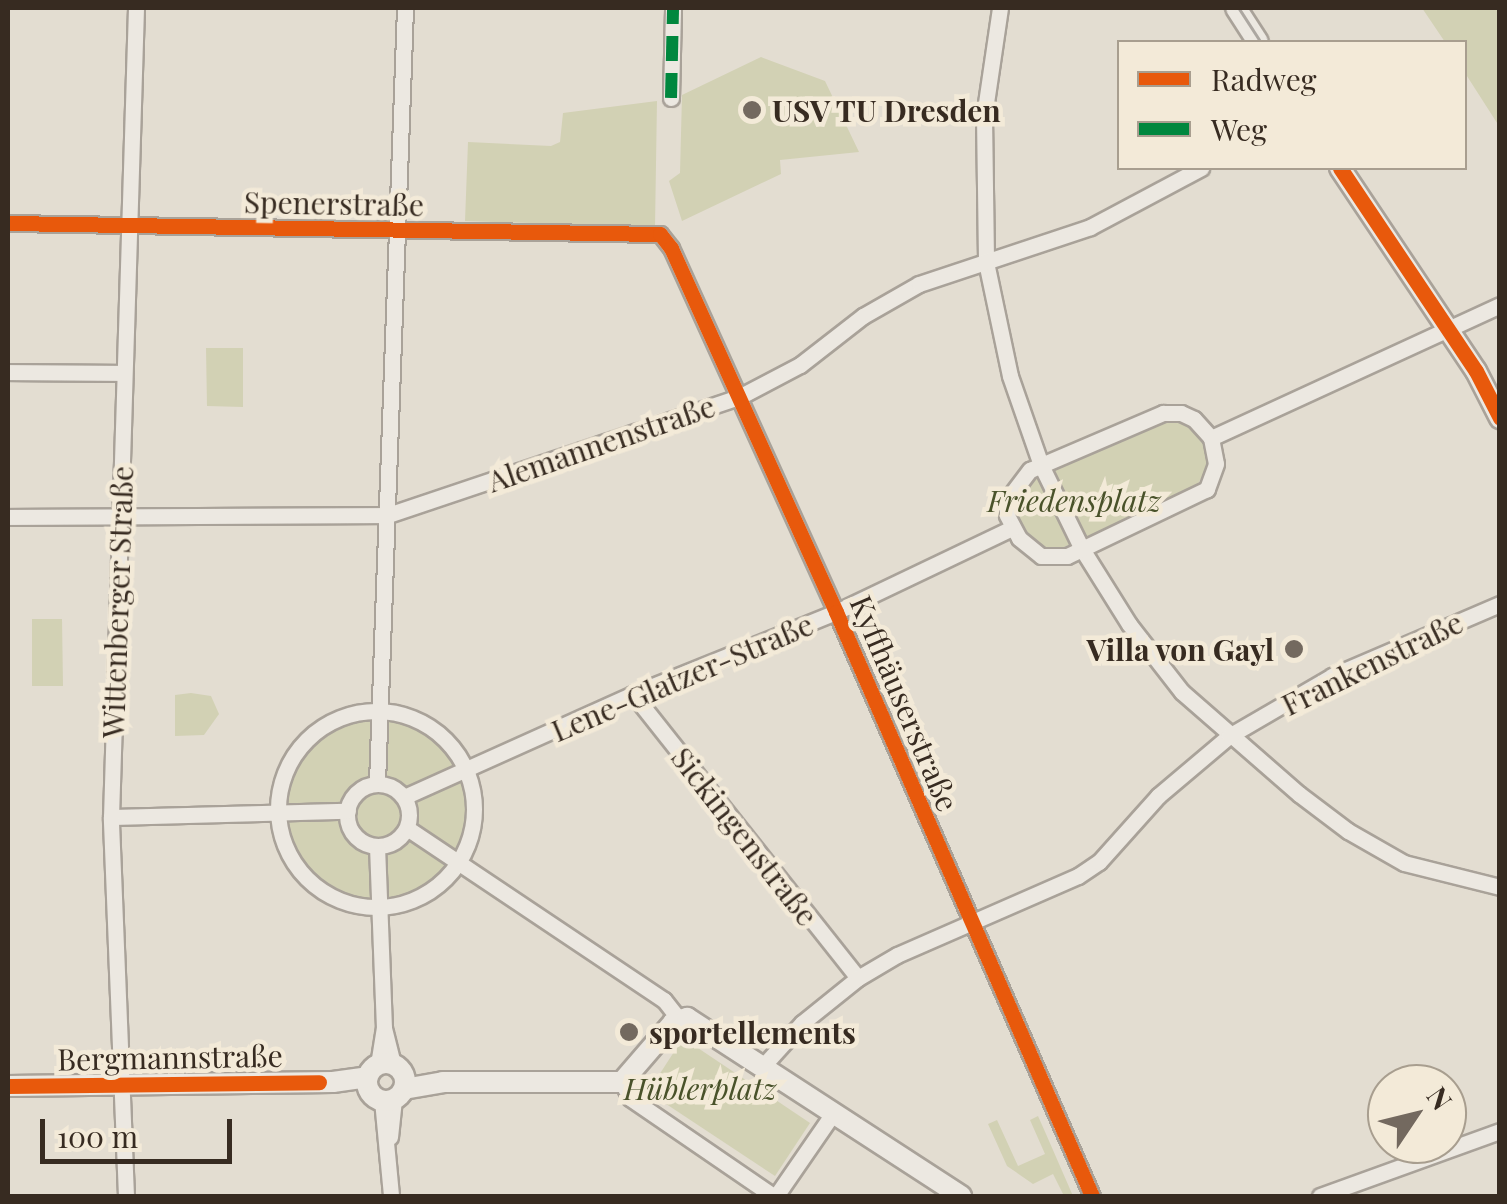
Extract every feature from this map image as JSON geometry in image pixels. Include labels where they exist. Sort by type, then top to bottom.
[{"type":"street","name":"Wittenberger Straße","points":[[126,1196],[111,816],[136,8]]},
{"type":"street","points":[[377,784],[405,8]]},
{"type":"street","points":[[671,98],[673,8]]},
{"type":"street","points":[[1000,8],[984,116],[986,262],[1010,376],[1041,465],[1082,549],[1129,624],[1171,679],[1229,736],[1348,830],[1404,863],[1500,886]]},
{"type":"street","points":[[1236,8],[1257,40]]},
{"type":"street","name":"Alemannenstraße","points":[[8,517],[388,515],[739,397],[800,365],[863,316],[920,284],[1090,227],[1197,170]]},
{"type":"street","points":[[1341,170],[1476,371],[1500,418]]},
{"type":"street","name":"Spenerstraße","points":[[8,223],[660,234]]},
{"type":"street","name":"Kyffhäuserstraße","points":[[660,234],[671,248],[836,612],[1092,1196]]},
{"type":"street","points":[[1211,438],[1500,305]]},
{"type":"street","points":[[8,372],[124,373]]},
{"type":"street","points":[[1163,413],[1180,413],[1194,419],[1211,438],[1216,464],[1207,488],[1067,556],[1041,556],[1012,528],[1008,500],[1020,479],[1041,465],[1163,413]]},
{"type":"street","name":"Lene-Glatzer-Straße","points":[[404,797],[632,694],[836,612],[1012,528]]},
{"type":"street","name":"Frankenstraße","points":[[764,1066],[802,1023],[858,978],[970,922],[1078,876],[1099,862],[1158,796],[1229,736],[1332,676],[1500,604]]},
{"type":"street","name":"Sickingenstraße","points":[[632,694],[858,978]]},
{"type":"street","points":[[380,711],[431,728],[466,770],[474,809],[472,828],[458,863],[431,891],[410,902],[380,908],[335,899],[304,876],[285,847],[278,814],[286,768],[309,737],[338,718],[380,711]]},
{"type":"street","points":[[377,784],[389,786],[404,797],[408,806],[407,828],[395,841],[377,846],[358,838],[348,811],[354,795],[377,784]]},
{"type":"street","points":[[111,816],[348,811]]},
{"type":"street","points":[[407,828],[664,1000],[678,1019],[697,1022],[961,1196]]},
{"type":"street","points":[[377,846],[391,1196]]},
{"type":"street","points":[[678,1019],[622,1082],[630,1098],[774,1196],[834,1112]]},
{"type":"street","name":"Bergmannstraße","points":[[8,1086],[622,1082]]},
{"type":"street","points":[[1320,1196],[1500,1131]]},
{"type":"green space","points":[[1422,8],[1499,8],[1499,126],[1467,76],[1467,40],[1444,40]]},
{"type":"green space","points":[[761,57],[825,81],[859,152],[780,160],[781,174],[682,221],[669,181],[680,173],[682,95]]},
{"type":"green space","points":[[657,101],[655,227],[465,221],[468,142],[551,146],[560,142],[563,113]]},
{"type":"green space","points":[[206,348],[243,348],[243,407],[207,406]]},
{"type":"green space","name":"Friedensplatz","points":[[1177,418],[1198,431],[1208,452],[1206,470],[1196,487],[1062,548],[1050,549],[1029,540],[1015,515],[1015,500],[1031,477]]},
{"type":"green space","points":[[32,619],[62,619],[63,686],[32,686]]},
{"type":"green space","points":[[175,695],[211,696],[219,714],[204,735],[175,736]]},
{"type":"green space","points":[[377,714],[413,721],[444,741],[464,772],[471,808],[464,844],[444,875],[413,895],[377,902],[341,895],[310,875],[290,844],[283,808],[290,772],[310,741],[341,721]]},
{"type":"green space","name":"Hüblerplatz","points":[[683,1038],[810,1123],[775,1176],[648,1092]]},
{"type":"green space","points":[[1038,1116],[1073,1196],[1064,1196],[1053,1174],[1033,1184],[1007,1166],[988,1124],[997,1120],[1018,1166],[1045,1154],[1030,1120]]},
{"type":"tram line","points":[[1239,8],[1260,40]]},
{"type":"tram line","points":[[1338,170],[1474,372],[1500,425]]},
{"type":"marked path","points":[[671,98],[673,8]]},
{"type":"cycle path","points":[[1341,170],[1476,371],[1500,418]]},
{"type":"cycle path","points":[[8,223],[660,234],[671,248],[836,612],[1092,1196]]},
{"type":"cycle path","points":[[8,1086],[319,1082]]},
{"type":"place","name":"USV TU Dresden","points":[[752,110]]},
{"type":"place","name":"Villa von Gayl","points":[[1294,649]]},
{"type":"place","name":"sportellements","points":[[629,1032]]}]
